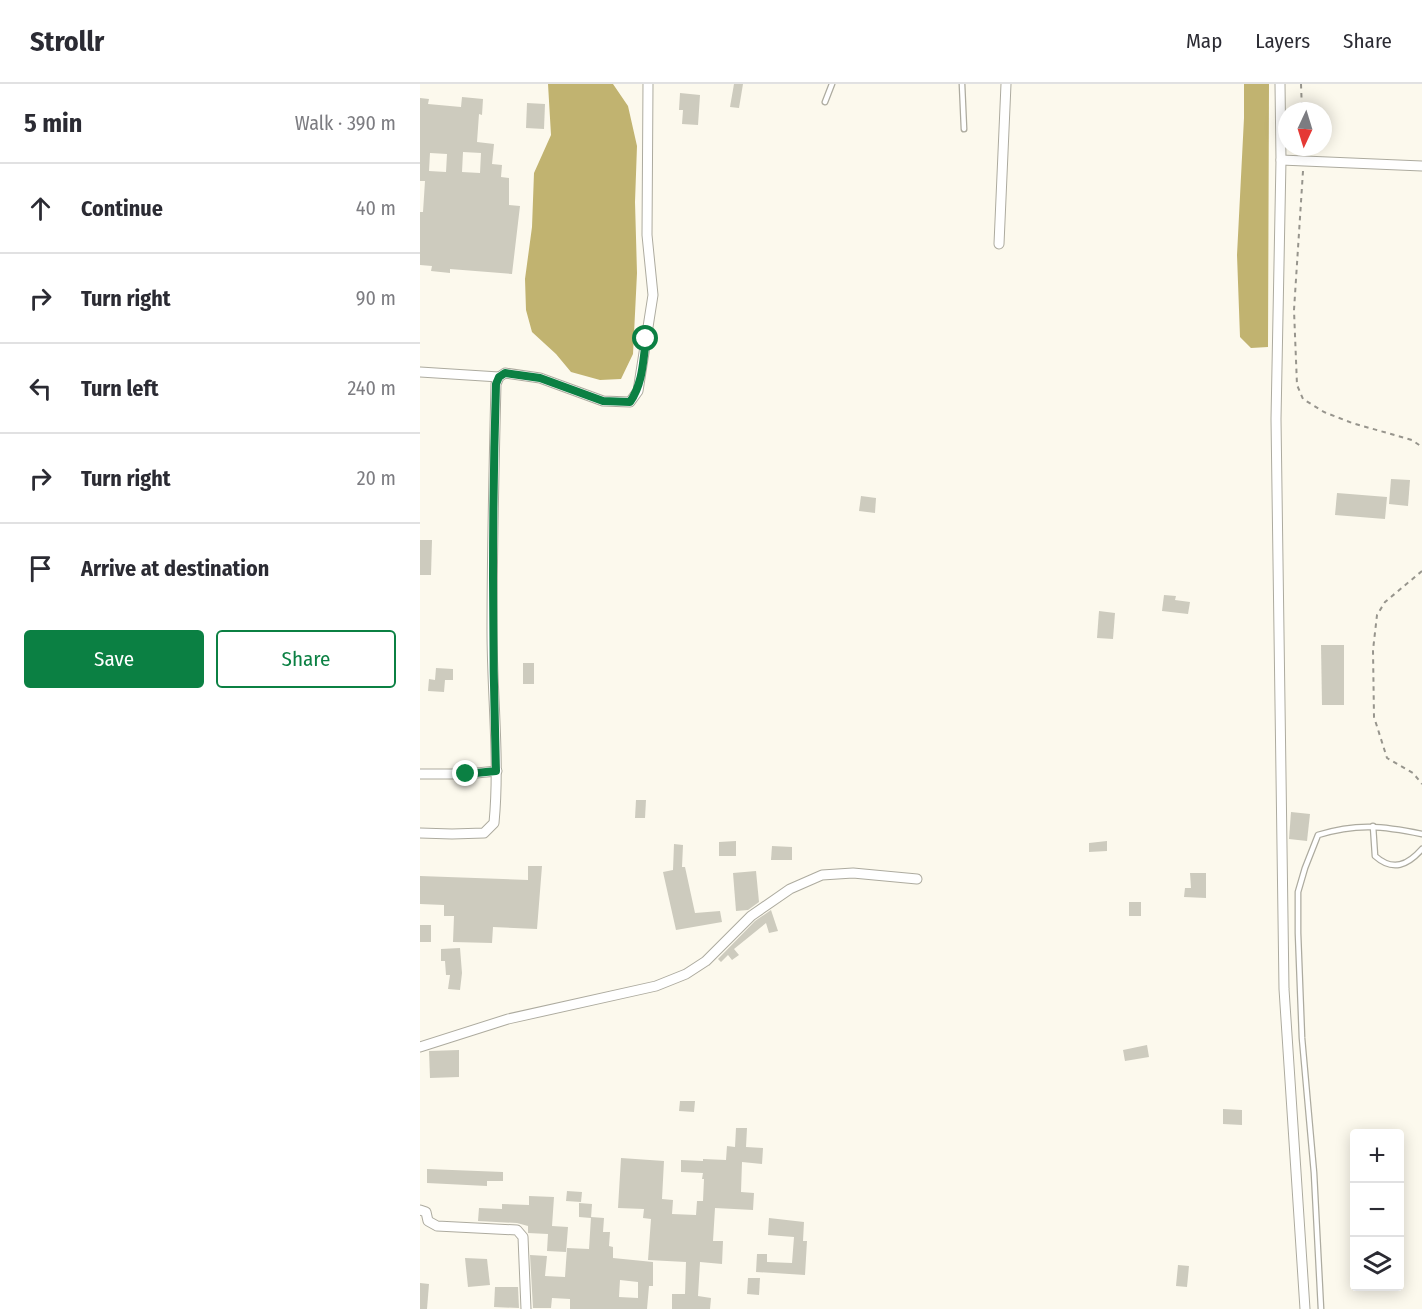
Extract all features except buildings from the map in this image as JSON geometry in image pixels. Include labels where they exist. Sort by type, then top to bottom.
[{"type":"street","points":[[420,832],[452,834],[484,832],[494,823],[496,771],[492,633],[494,438],[496,384],[499,377],[505,373],[540,378],[603,401],[630,402],[638,391],[653,295],[647,235],[648,84]]},
{"type":"street","points":[[999,244],[1006,84]]},
{"type":"street","points":[[1280,84],[1281,160],[1276,419],[1284,989],[1305,1309]]},
{"type":"street","points":[[1281,160],[1422,166]]},
{"type":"street","points":[[420,372],[499,377]]},
{"type":"street","points":[[420,774],[466,774],[496,771]]},
{"type":"street","points":[[420,1047],[508,1019],[656,986],[686,974],[706,961],[751,916],[790,889],[822,875],[853,873],[916,879]]},
{"type":"street","points":[[420,1210],[426,1212],[429,1221],[437,1226],[517,1230],[523,1237],[526,1309]]},
{"type":"lane","points":[[825,102],[832,84]]},
{"type":"lane","points":[[962,84],[964,129]]},
{"type":"lane","points":[[1321,1309],[1314,1173],[1302,1038],[1298,892],[1318,835],[1342,828],[1372,826],[1422,834]]},
{"type":"lane","points":[[1372,826],[1375,856],[1383,864],[1396,866],[1407,862],[1422,849]]},
{"type":"path","points":[[1301,84],[1302,102]]},
{"type":"path","points":[[1303,161],[1294,310],[1297,385],[1303,399],[1324,412],[1352,423],[1412,440],[1422,447]]},
{"type":"path","points":[[1422,571],[1385,602],[1377,615],[1373,650],[1374,717],[1387,758],[1413,773],[1422,784]]},
{"type":"shaded area","points":[[548,84],[613,84],[628,106],[637,146],[635,202],[637,273],[633,354],[621,379],[600,380],[571,372],[556,354],[532,332],[526,310],[525,279],[532,227],[534,173],[551,135]]},
{"type":"shaded area","points":[[1244,84],[1269,84],[1268,347],[1251,348],[1240,337],[1237,255]]},
{"type":"route","points":[[466,774],[496,771],[492,633],[496,384],[499,377],[505,373],[540,378],[603,401],[630,402],[638,391],[646,339]]}]
